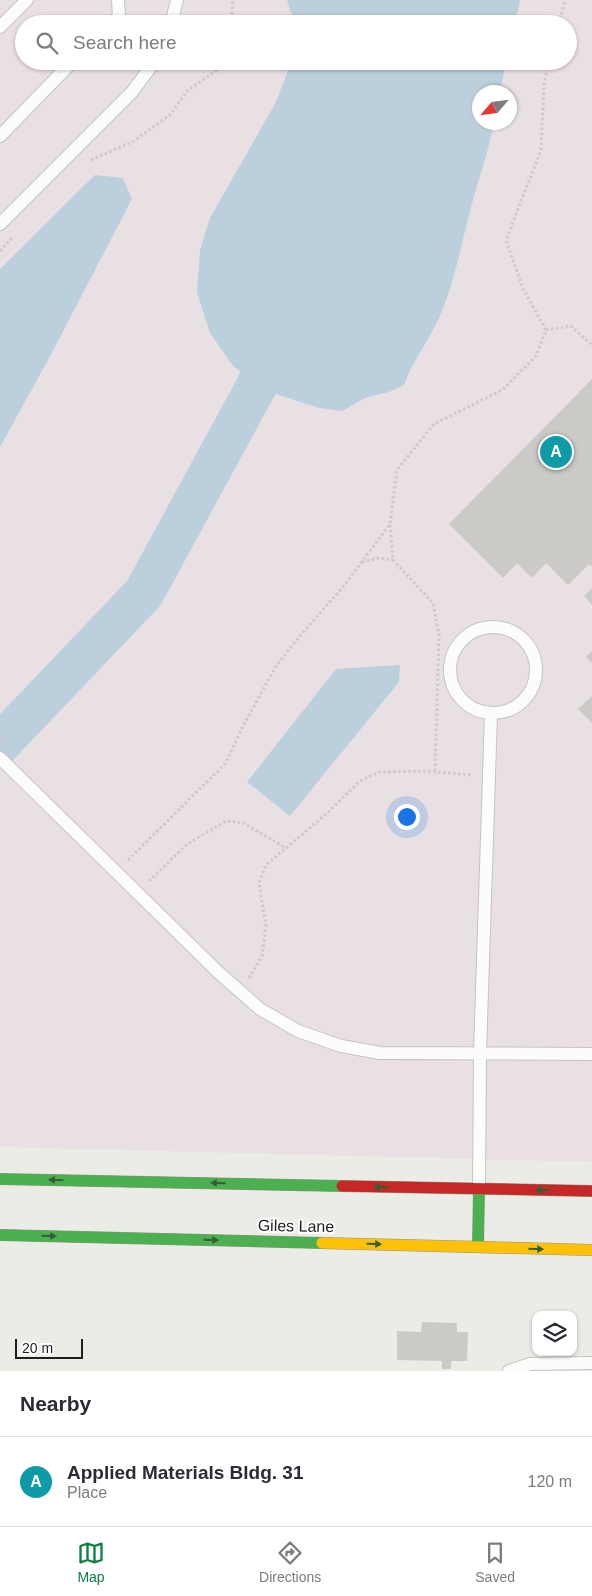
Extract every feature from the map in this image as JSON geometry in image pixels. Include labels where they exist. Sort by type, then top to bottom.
[{"type":"street","points":[[0,1179],[592,1191]]},
{"type":"street","points":[[478,1247],[479,1189]]},
{"type":"street","name":"Giles Lane","points":[[0,1235],[592,1250]]},
{"type":"lane","points":[[0,27],[27,0]]},
{"type":"lane","points":[[118,0],[118,15]]},
{"type":"lane","points":[[173,15],[177,0]]},
{"type":"lane","points":[[0,136],[65,70]]},
{"type":"lane","points":[[0,224],[132,92],[148,70]]},
{"type":"lane","points":[[494,627],[507,630],[519,636],[528,646],[534,658],[536,672],[533,685],[526,697],[517,706],[504,712],[491,714],[477,710],[464,702],[455,690],[450,676],[451,661],[456,647],[466,636],[479,629],[494,627]]},
{"type":"lane","points":[[479,1189],[480,1053],[491,714]]},
{"type":"lane","points":[[0,758],[225,978],[260,1009],[298,1031],[341,1046],[380,1053],[592,1054]]},
{"type":"lane","points":[[509,1371],[530,1364],[592,1363]]},
{"type":"path","points":[[232,15],[233,0]]},
{"type":"path","points":[[561,15],[565,0]]},
{"type":"path","points":[[90,160],[134,141],[171,114],[187,91],[217,70]]},
{"type":"path","points":[[546,330],[522,289],[506,240],[541,150],[544,84],[548,70]]},
{"type":"path","points":[[0,251],[14,237]]},
{"type":"path","points":[[546,330],[572,326],[592,345]]},
{"type":"path","points":[[393,560],[390,524],[397,470],[434,424],[502,390],[536,356],[546,330]]},
{"type":"path","points":[[132,866],[127,860],[225,764],[244,724],[276,666],[343,587],[390,524]]},
{"type":"path","points":[[361,562],[379,558],[393,560],[433,602],[439,635],[435,772]]},
{"type":"path","points":[[242,972],[249,979],[262,956],[266,926],[259,883],[266,865],[324,816],[360,781],[380,772],[435,772],[476,776]]},
{"type":"path","points":[[149,881],[186,845],[226,821],[243,823],[286,848]]},
{"type":"path","points":[[143,876],[156,888]]},
{"type":"shaded area","points":[[0,0],[592,0],[592,1162],[0,1147]]},
{"type":"water","points":[[287,0],[520,0],[517,15],[292,15]]},
{"type":"water","points":[[288,70],[504,70],[501,85],[472,85],[472,130],[492,130],[444,305],[404,385],[389,392],[367,397],[342,411],[319,408],[270,392],[257,385],[233,366],[210,333],[197,292],[200,250],[210,218],[275,104]]},
{"type":"water","points":[[95,175],[123,178],[132,199],[0,447],[0,269]]},
{"type":"water","points":[[400,665],[399,682],[290,816],[247,782],[336,669]]},
{"type":"building","points":[[592,379],[592,567],[589,564],[568,585],[546,563],[532,578],[517,563],[503,578],[449,524]]},
{"type":"building","points":[[592,588],[592,605],[584,596]]},
{"type":"building","points":[[592,651],[592,663],[586,657]]},
{"type":"building","points":[[592,696],[592,723],[578,709]]},
{"type":"building","points":[[422,1322],[457,1323],[457,1332],[468,1332],[467,1361],[451,1361],[451,1369],[442,1369],[442,1361],[397,1360],[397,1331],[421,1332]]},
{"type":"waterway","points":[[0,744],[144,593],[257,385],[277,331]]},
{"type":"traffic: fast","points":[[0,1179],[342,1186]]},
{"type":"traffic: fast","points":[[478,1247],[479,1189]]},
{"type":"traffic: fast","points":[[0,1235],[322,1243]]},
{"type":"traffic: slow","points":[[322,1243],[592,1250]]},
{"type":"traffic: jam","points":[[342,1186],[592,1191]]},
{"type":"place","name":"Applied Materials Bldg. 31","points":[[556,452]]}]
